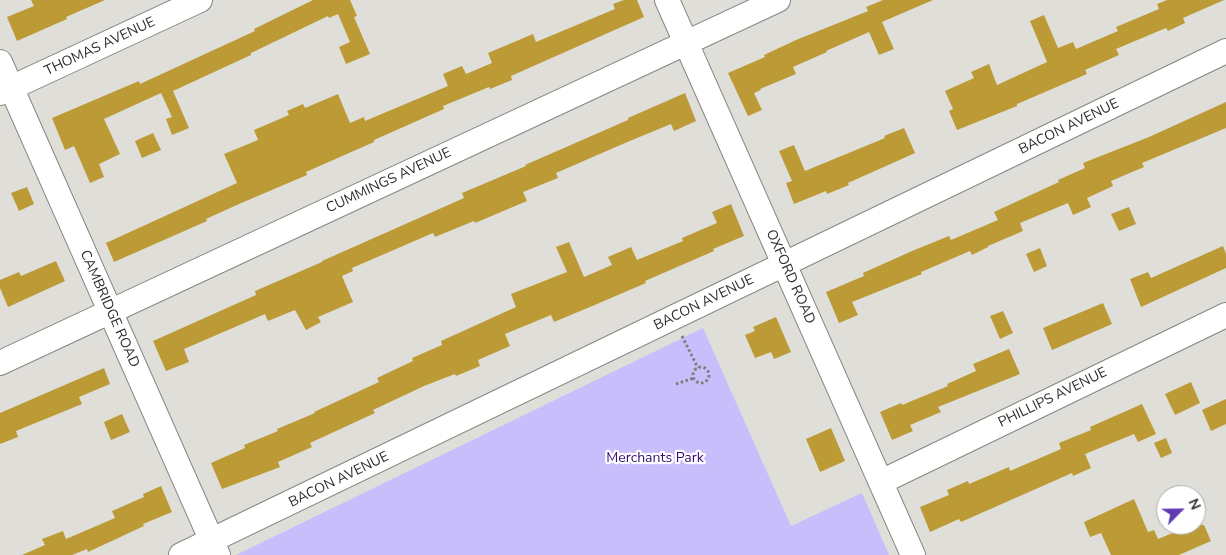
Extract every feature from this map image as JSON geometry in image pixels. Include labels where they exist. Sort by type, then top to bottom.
[{"type":"street","name":"THOMAS AVENUE","points":[[6,91],[200,0]]},
{"type":"street","name":"OXFORD ROAD","points":[[667,0],[913,555]]},
{"type":"street","name":"CUMMINGS AVENUE","points":[[0,363],[778,0]]},
{"type":"street","name":"BACON AVENUE","points":[[182,555],[214,548],[784,264],[1226,51]]},
{"type":"street","name":"CAMBRIDGE ROAD","points":[[0,62],[6,91],[110,311],[214,548]]},
{"type":"street","name":"PHILLIPS AVENUE","points":[[881,482],[1226,315]]},
{"type":"path","points":[[682,336],[698,368]]},
{"type":"path","points":[[701,366],[708,369],[710,374],[708,381],[702,384],[695,381],[694,378],[692,376],[695,370],[701,366]]},
{"type":"path","points":[[676,384],[694,378]]},
{"type":"green space","name":"Merchants Park","points":[[703,328],[791,526],[862,493],[889,555],[236,555]]},
{"type":"building","points":[[31,0],[105,0],[17,41],[7,17],[34,6]]},
{"type":"building","points":[[313,0],[350,0],[357,16],[354,17],[370,54],[346,64],[339,47],[350,42],[338,14],[329,18],[328,16],[251,53],[251,55],[173,91],[189,128],[172,135],[166,119],[172,117],[161,93],[104,119],[120,154],[99,164],[104,177],[90,183],[74,146],[65,150],[52,118],[139,81],[140,84],[255,31],[254,29]]},
{"type":"building","points":[[624,0],[637,0],[644,17],[511,76],[512,80],[490,89],[489,87],[443,106],[444,109],[306,172],[307,175],[239,204],[206,219],[207,221],[114,262],[106,243],[237,183],[224,154],[258,140],[254,130],[289,115],[287,111],[303,104],[305,108],[338,94],[350,123],[364,117],[365,121],[448,86],[443,74],[462,66],[466,74],[492,63],[488,53],[533,34],[536,42],[615,9],[613,4]]},
{"type":"building","points":[[883,0],[933,0],[882,22],[894,49],[879,55],[869,32],[826,51],[793,67],[796,74],[754,93],[762,110],[748,116],[728,73],[765,57],[764,55],[796,40],[868,11],[866,7]]},
{"type":"building","points":[[1167,0],[1224,0],[1183,18],[1185,23],[1168,31],[1166,28],[1116,49],[1119,55],[1085,70],[1087,74],[1017,104],[1017,106],[957,130],[949,111],[953,109],[945,91],[974,78],[971,72],[989,64],[997,85],[1047,62],[1030,21],[1044,15],[1058,48],[1073,42],[1076,49],[1118,31],[1116,27],[1159,9],[1157,4]]},
{"type":"building","points":[[685,93],[696,121],[674,131],[671,124],[625,143],[556,173],[558,178],[523,192],[527,201],[475,223],[474,221],[435,237],[433,233],[352,268],[353,271],[342,276],[353,302],[318,317],[321,322],[306,330],[295,310],[268,321],[265,314],[184,349],[189,362],[166,371],[153,341],[256,295],[255,291],[464,198],[462,193],[526,166]]},
{"type":"building","points":[[1226,102],[1226,128],[1142,163],[1144,167],[1111,181],[1113,186],[1087,198],[1091,207],[1073,215],[1068,203],[1020,223],[1023,231],[972,255],[970,251],[921,272],[922,274],[852,302],[858,315],[839,323],[826,292],[864,276],[863,273],[912,251],[949,236],[951,240],[998,220],[994,212],[1085,168],[1083,163],[1149,137]]},
{"type":"building","points":[[904,128],[915,153],[848,183],[849,185],[827,194],[826,191],[794,204],[786,183],[792,181],[779,151],[794,145],[805,171],[885,138],[884,136]]},
{"type":"building","points":[[153,133],[161,150],[142,158],[135,141]]},
{"type":"building","points":[[27,187],[34,204],[19,211],[11,193]]},
{"type":"building","points":[[731,204],[744,236],[645,281],[646,283],[554,322],[551,315],[505,334],[510,346],[478,360],[480,366],[424,386],[373,410],[375,413],[310,443],[312,447],[278,462],[280,467],[222,489],[211,463],[245,448],[244,445],[278,431],[277,429],[379,382],[377,378],[413,361],[412,358],[442,345],[441,341],[516,307],[511,294],[567,272],[556,247],[569,242],[584,277],[612,265],[608,257],[631,247],[637,260],[683,241],[682,238],[717,223],[712,212]]},
{"type":"building","points":[[1129,207],[1136,224],[1119,231],[1111,214]]},
{"type":"building","points":[[1223,246],[1226,254],[1226,268],[1141,307],[1130,279],[1148,272],[1151,278]]},
{"type":"building","points":[[1040,248],[1047,266],[1034,272],[1026,254]]},
{"type":"building","points":[[56,261],[65,281],[8,307],[0,288],[0,280],[19,272],[21,276]]},
{"type":"building","points":[[1103,303],[1112,324],[1052,350],[1043,328]]},
{"type":"building","points":[[1003,311],[1013,333],[1000,339],[990,316]]},
{"type":"building","points":[[776,317],[791,352],[774,359],[771,352],[755,358],[745,335],[755,331],[753,327]]},
{"type":"building","points":[[1009,349],[1020,374],[938,407],[941,412],[910,425],[913,431],[892,440],[880,412],[948,386],[947,384],[976,371],[973,364]]},
{"type":"building","points":[[104,368],[110,384],[79,397],[82,404],[16,431],[18,437],[0,444],[0,413]]},
{"type":"building","points":[[1191,382],[1200,403],[1175,415],[1165,394]]},
{"type":"building","points":[[1226,399],[1226,424],[1211,431],[1202,410]]},
{"type":"building","points":[[1142,404],[1156,434],[1138,442],[1134,434],[1085,454],[1091,468],[1073,476],[1072,473],[961,522],[959,519],[930,532],[920,507],[949,495],[947,490],[968,481],[969,484],[1009,467],[1010,471],[1061,449],[1059,443],[1091,430],[1090,427]]},
{"type":"building","points":[[122,414],[130,432],[111,440],[104,422]]},
{"type":"building","points":[[831,428],[845,461],[820,472],[806,439]]},
{"type":"building","points":[[1166,438],[1172,453],[1161,458],[1154,443]]},
{"type":"building","points":[[161,486],[172,512],[143,524],[144,526],[88,552],[87,549],[72,555],[22,555],[45,545],[42,539],[63,531],[66,539],[115,518],[112,511],[144,497],[143,494]]},
{"type":"building","points":[[1134,499],[1148,532],[1154,530],[1158,539],[1168,535],[1206,535],[1206,530],[1211,541],[1179,555],[1111,555],[1101,533],[1090,537],[1084,522]]}]
